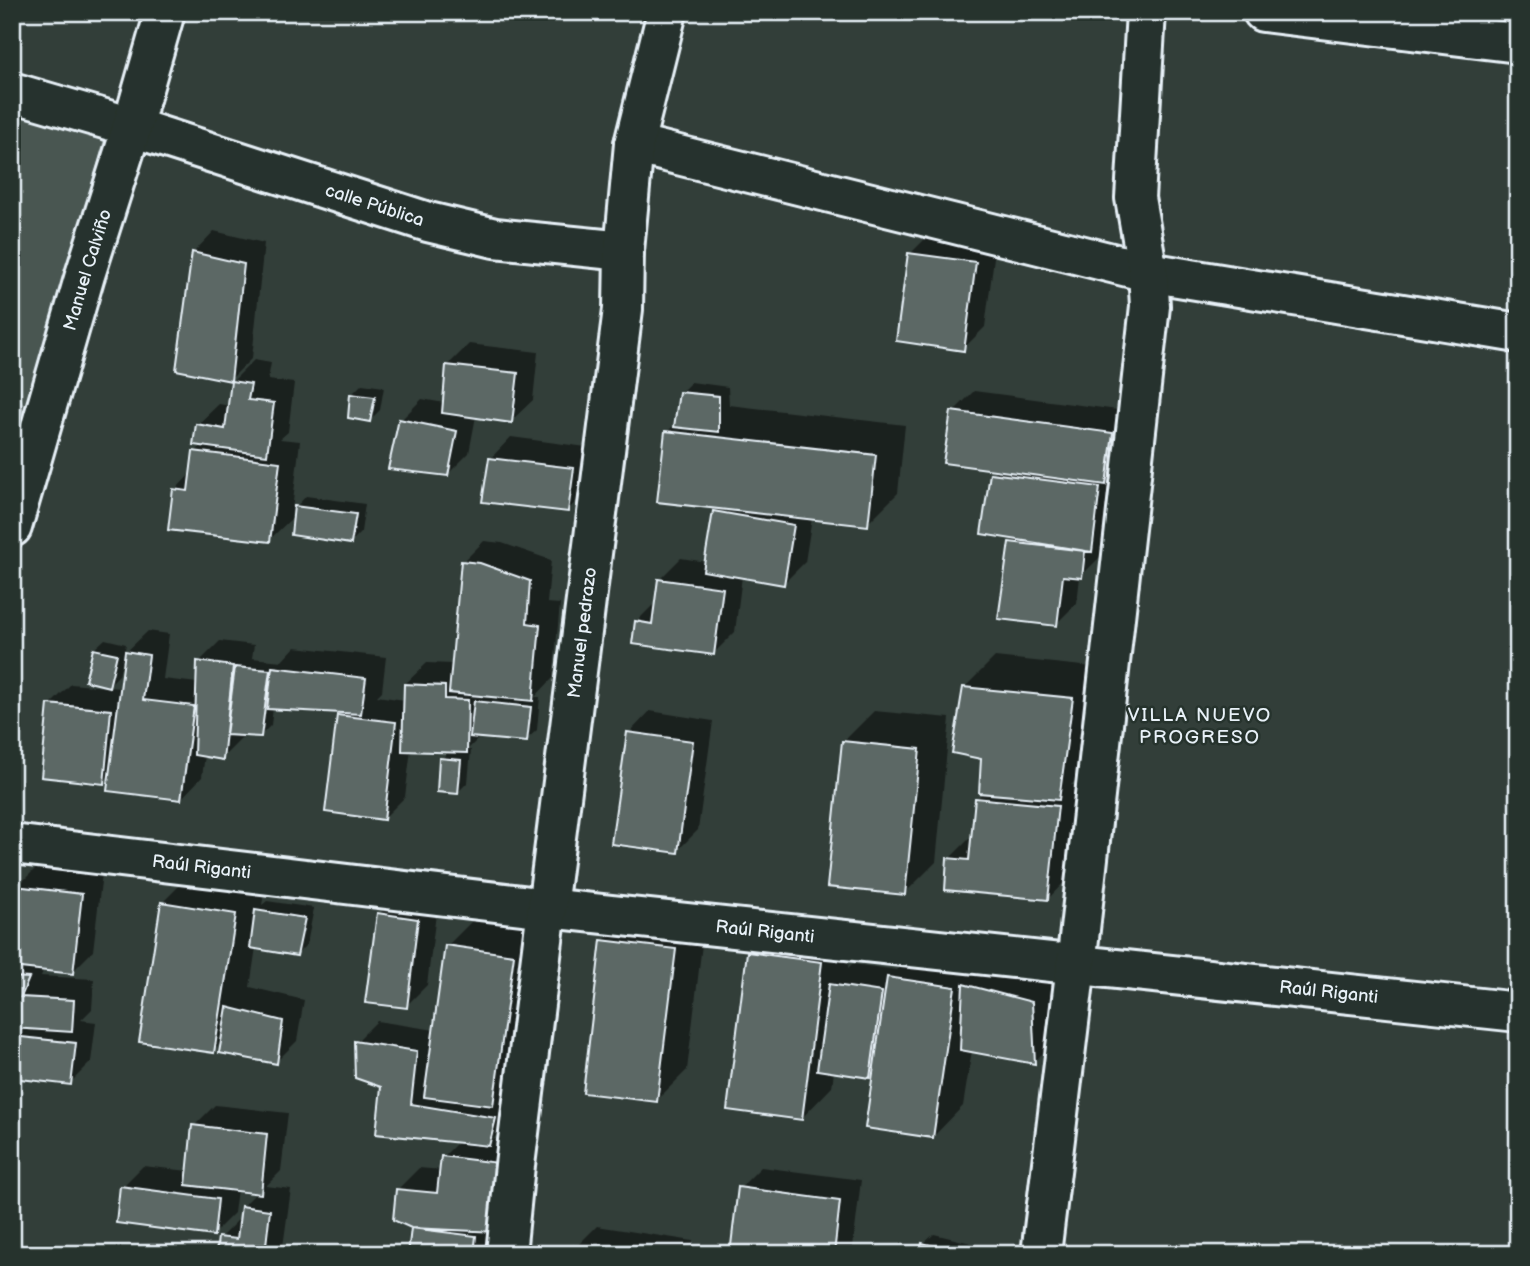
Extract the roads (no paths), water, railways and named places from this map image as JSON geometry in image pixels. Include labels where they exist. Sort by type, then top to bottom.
[{"type":"street","name":"Manuel Calviño","points":[[12,527],[165,12]]},
{"type":"street","name":"Manuel pedrazo","points":[[506,1254],[623,309],[624,251],[634,144],[667,12]]},
{"type":"street","points":[[1041,1254],[1150,306],[1135,198],[1146,12]]},
{"type":"street","points":[[1264,12],[1518,43]]},
{"type":"street","name":"calle Pública","points":[[12,92],[132,127],[428,222],[495,239],[624,251]]},
{"type":"street","points":[[634,144],[1147,272],[1518,333]]},
{"type":"street","name":"Raúl Riganti","points":[[12,844],[547,908],[1518,1012]]},
{"type":"district","name":"VILLA NUEVO PROGRESO","points":[[1200,725]]}]
